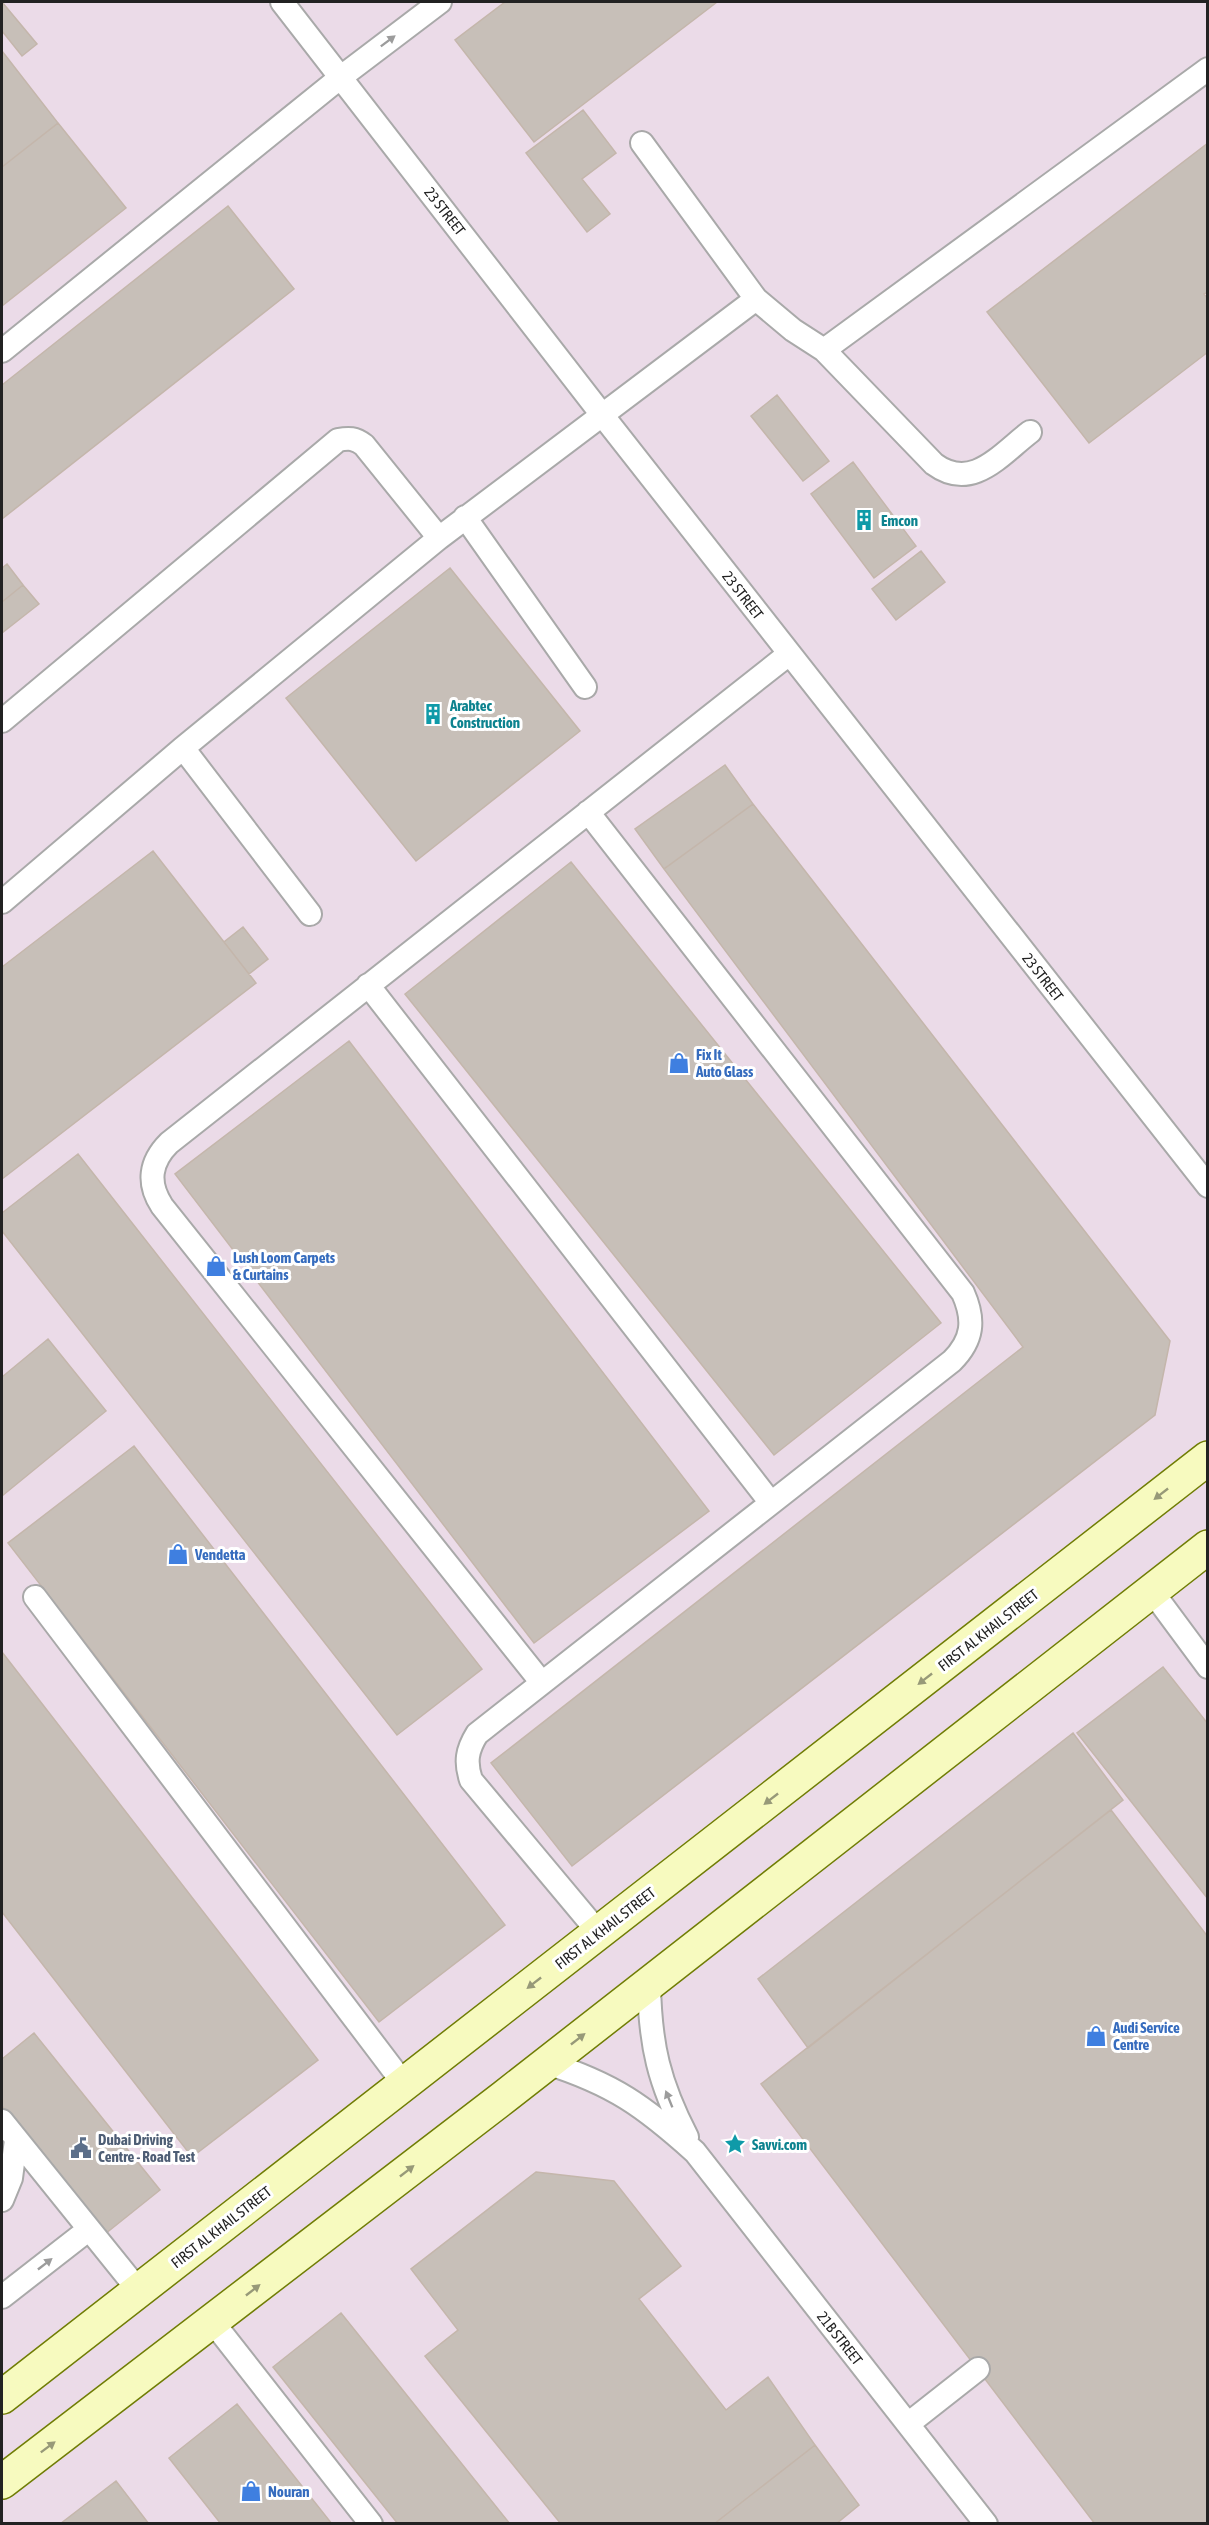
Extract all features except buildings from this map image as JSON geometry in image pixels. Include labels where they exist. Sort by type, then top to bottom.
[{"type":"main road","name":"FIRST AL KHAIL STREET","points":[[2,2397],[1208,1458]]},
{"type":"main road","points":[[2,2482],[649,1984],[1208,1547]]},
{"type":"lane","name":"23 STREET","points":[[282,2],[789,654],[1208,1186]]},
{"type":"lane","points":[[2,351],[341,77],[440,2]]},
{"type":"lane","points":[[824,350],[1208,69]]},
{"type":"lane","points":[[642,142],[756,299],[793,330],[824,350],[934,464],[956,475],[969,475],[981,470],[1030,432]]},
{"type":"lane","points":[[2,902],[183,748],[465,517],[603,416],[756,299]]},
{"type":"lane","points":[[2,721],[338,440],[349,438],[364,445],[439,538]]},
{"type":"lane","points":[[465,517],[585,687]]},
{"type":"lane","points":[[542,1683],[162,1206],[152,1185],[155,1162],[169,1143],[789,654]]},
{"type":"lane","points":[[183,748],[310,914]]},
{"type":"lane","points":[[588,812],[963,1293],[970,1308],[972,1325],[969,1338],[952,1361],[477,1734],[468,1750],[467,1769],[471,1780],[599,1933]]},
{"type":"lane","points":[[368,986],[771,1503]]},
{"type":"lane","points":[[1151,1590],[1208,1667]]},
{"type":"lane","points":[[35,1597],[404,2084]]},
{"type":"lane","name":"21B STREET","points":[[649,1984],[649,2015],[660,2076],[674,2111],[695,2152]]},
{"type":"lane","name":"21B STREET","points":[[547,2063],[578,2073],[626,2096],[661,2121],[695,2152],[986,2523]]},
{"type":"lane","points":[[2,2121],[139,2291]]},
{"type":"lane","points":[[2,2200],[11,2178],[16,2140]]},
{"type":"lane","points":[[2,2297],[88,2230]]},
{"type":"lane","points":[[212,2320],[371,2523]]},
{"type":"lane","points":[[908,2424],[978,2369]]},
{"type":"shaded area","points":[[2,2],[1207,2],[1207,2523],[2,2524]]},
{"type":"place","name":"Emcon","points":[[864,520]]},
{"type":"place","name":"Arabtec Construction","points":[[433,714]]},
{"type":"place","name":"Fix It Auto Glass","points":[[679,1063]]},
{"type":"place","name":"Lush Loom Carpets & Curtains","points":[[216,1266]]},
{"type":"place","name":"Vendetta","points":[[178,1554]]},
{"type":"place","name":"Audi Service Centre","points":[[1096,2036]]},
{"type":"place","name":"Savvi.com","points":[[735,2144]]},
{"type":"place","name":"Dubai Driving Centre - Road Test","points":[[81,2148]]},
{"type":"place","name":"Nouran","points":[[251,2491]]}]
